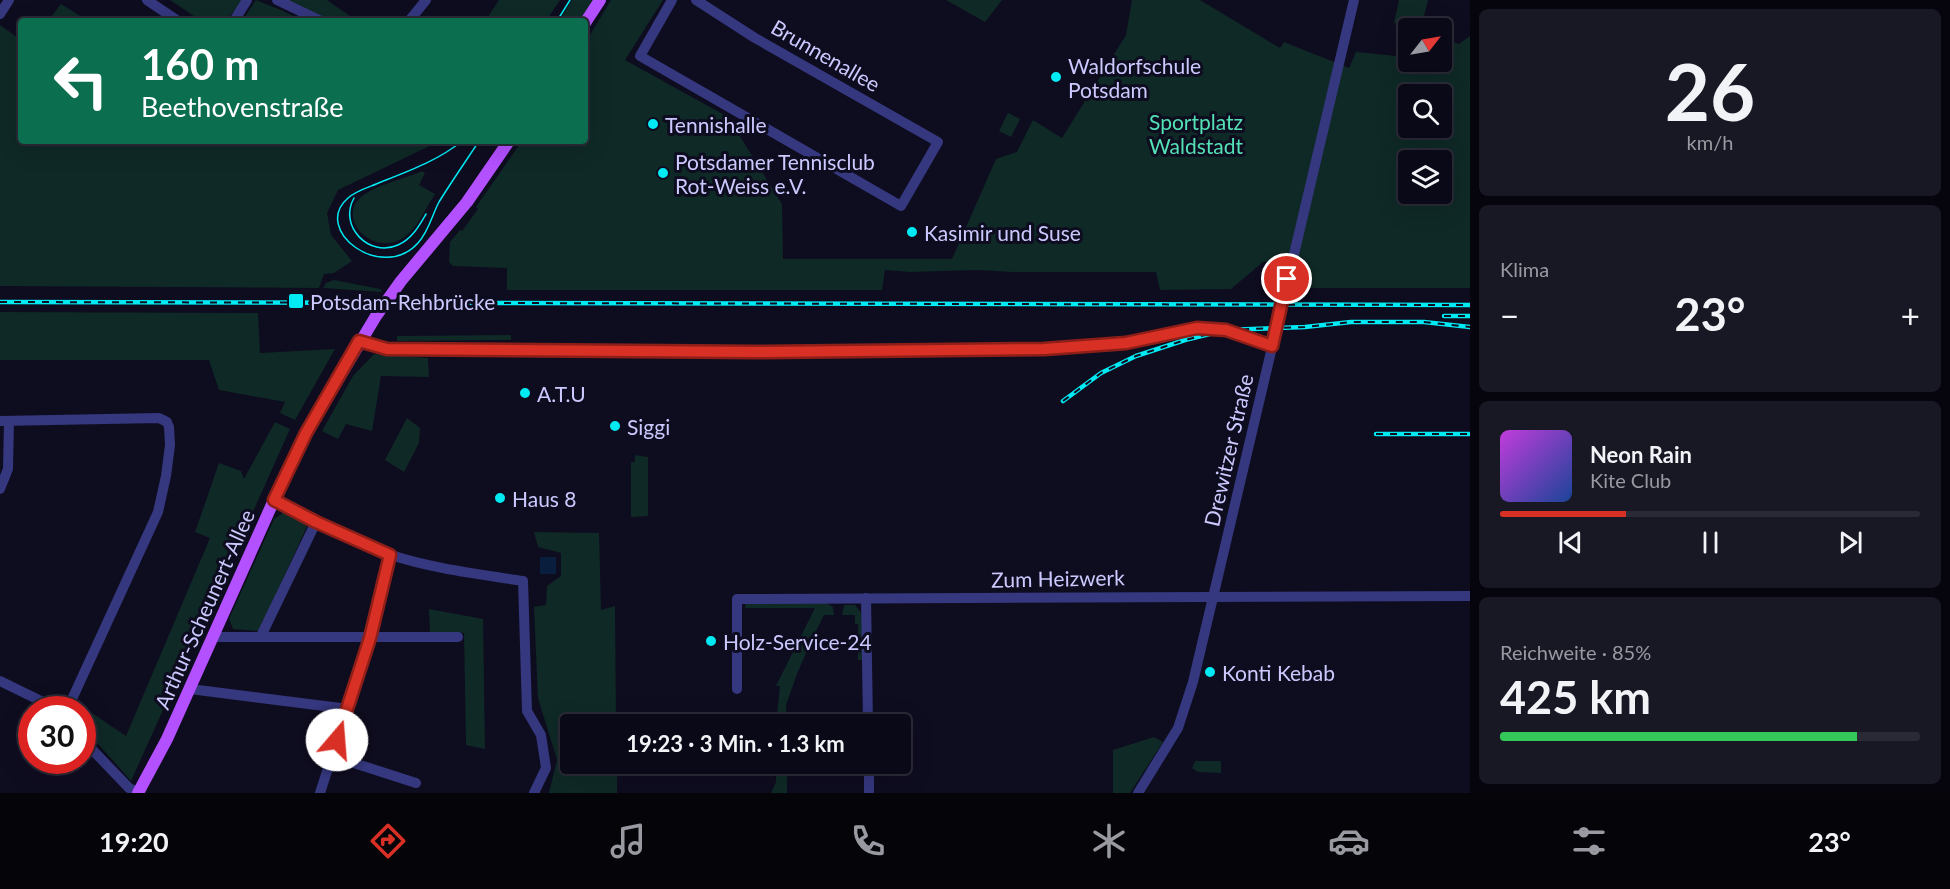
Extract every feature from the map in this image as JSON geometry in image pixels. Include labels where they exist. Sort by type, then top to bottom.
[{"type":"main road","points":[[588,18],[600,0]]},
{"type":"main road","name":"Arthur-Scheunert-Allee","points":[[139,793],[164,747],[306,433],[376,316],[408,273],[467,202],[507,144]]},
{"type":"street","points":[[0,14],[9,0]]},
{"type":"street","points":[[147,0],[174,18]]},
{"type":"street","points":[[236,18],[247,0]]},
{"type":"street","points":[[277,0],[315,18]]},
{"type":"street","points":[[411,18],[426,0]]},
{"type":"street","name":"Brunnenallee","points":[[672,0],[640,56],[901,206],[938,142],[755,38],[696,0]]},
{"type":"street","name":"Drewitzer Straße","points":[[1138,793],[1169,746],[1184,714],[1354,0]]},
{"type":"street","points":[[359,341],[387,349],[759,352],[1044,349],[1126,343],[1197,328],[1226,330],[1272,346]]},
{"type":"street","points":[[0,489],[8,469],[5,421],[159,418],[167,423],[169,428],[170,445],[166,476],[158,512],[73,696]]},
{"type":"street","points":[[274,500],[316,522],[390,555],[441,568],[523,581],[526,711],[541,735],[546,768],[534,793]]},
{"type":"street","points":[[261,636],[316,522]]},
{"type":"street","points":[[320,793],[370,638],[390,555]]},
{"type":"street","name":"Zum Heizwerk","points":[[737,689],[737,599],[1470,596]]},
{"type":"street","points":[[866,598],[868,714]]},
{"type":"street","points":[[213,637],[458,637]]},
{"type":"street","points":[[0,681],[31,696]]},
{"type":"street","points":[[190,689],[348,709]]},
{"type":"street","points":[[96,754],[129,788],[139,793]]},
{"type":"street","points":[[332,756],[416,783]]},
{"type":"street","points":[[869,774],[869,793]]},
{"type":"green space","points":[[170,0],[247,0],[227,18],[197,18]]},
{"type":"green space","points":[[256,0],[298,18],[244,18]]},
{"type":"green space","points":[[285,0],[327,0],[353,18],[322,18]]},
{"type":"green space","points":[[499,0],[560,0],[548,18],[487,18]]},
{"type":"green space","points":[[572,0],[594,0],[582,18],[561,18]]},
{"type":"green space","name":"Sportplatz Waldstadt","points":[[611,0],[663,0],[625,60],[728,117],[782,204],[783,259],[952,259],[996,159],[1017,152],[1033,120],[1062,138],[1126,35],[1132,0],[1200,0],[1280,48],[1284,42],[1349,68],[1356,52],[1396,56],[1398,49],[1398,72],[1452,72],[1452,42],[1459,44],[1470,36],[1470,288],[1292,288],[1303,263],[1279,261],[1263,262],[1231,289],[1160,290],[1156,272],[977,270],[910,272],[885,270],[882,290],[507,290],[507,268],[453,266],[449,262],[450,242],[460,230],[462,231],[478,209],[476,207],[520,144],[588,144],[588,38]]},
{"type":"green space","points":[[946,0],[1002,0],[985,22]]},
{"type":"green space","points":[[1399,0],[1428,0],[1424,18],[1398,18],[1398,24],[1394,23]]},
{"type":"green space","points":[[61,4],[83,18],[50,18]]},
{"type":"green space","points":[[0,25],[18,38],[18,144],[434,144],[338,190],[327,213],[331,235],[352,261],[334,273],[324,274],[319,288],[0,286]]},
{"type":"green space","points":[[1008,113],[1020,119],[1011,137],[999,131]]},
{"type":"green space","points":[[422,171],[425,173],[419,185],[435,194],[413,229],[397,241],[385,243],[374,241],[364,235],[356,226],[353,217],[354,206],[361,197],[382,186]]},
{"type":"green space","points":[[334,280],[382,290],[381,292],[323,288],[326,283]]},
{"type":"green space","points":[[0,312],[258,313],[260,353],[335,349],[295,420],[280,413],[285,402],[219,390],[209,360],[0,360]]},
{"type":"green space","points":[[511,335],[511,340],[397,341],[397,336]]},
{"type":"green space","points":[[374,354],[428,358],[429,377],[381,376],[372,431],[346,424],[338,439],[322,431],[353,376]]},
{"type":"green space","points":[[407,418],[420,428],[419,443],[404,472],[385,460]]},
{"type":"green space","points":[[275,422],[290,429],[183,668],[177,666],[163,696],[168,699],[131,781],[96,742],[96,716],[126,736],[210,538],[195,532],[219,463],[241,471],[244,479]]},
{"type":"green space","points":[[635,455],[648,457],[648,516],[631,517],[631,462],[635,462]]},
{"type":"green space","points":[[286,511],[309,522],[259,631],[233,629],[229,619],[274,519]]},
{"type":"green space","points":[[534,532],[599,533],[601,610],[615,606],[616,714],[560,714],[560,774],[617,774],[617,793],[549,793],[557,760],[538,698],[534,607],[546,605],[547,586],[561,576],[561,553],[538,547]]},
{"type":"green space","points":[[823,601],[833,607],[834,615],[824,615],[813,637],[786,705],[786,714],[777,714],[780,686],[776,686],[815,608],[745,608],[746,602]]},
{"type":"green space","points":[[844,605],[855,605],[862,614],[863,660],[858,660],[858,649],[849,649],[849,637],[858,637],[858,624],[855,624],[855,615],[842,615]]},
{"type":"green space","points":[[429,609],[483,619],[485,749],[466,745],[464,633],[430,632]]},
{"type":"green space","points":[[1154,737],[1163,742],[1130,793],[1113,793],[1113,750]]},
{"type":"green space","points":[[1195,761],[1221,761],[1221,773],[1198,772],[1192,768]]},
{"type":"green space","points":[[776,774],[787,774],[787,793],[771,793],[776,782]]},
{"type":"water","points":[[540,557],[556,557],[556,574],[540,574]]},
{"type":"tram line","points":[[559,18],[570,0]]},
{"type":"tram line","points":[[458,144],[434,159],[359,191],[348,198],[339,211],[338,224],[344,237],[356,248],[370,255],[387,257],[403,254],[422,238],[439,202],[477,144]]},
{"type":"tram line","points":[[354,198],[350,209],[353,229],[359,237],[377,247],[387,248],[403,242],[415,232],[426,214]]},
{"type":"railway","points":[[0,302],[1470,305]]},
{"type":"railway","points":[[1444,316],[1470,316]]},
{"type":"railway","points":[[1063,401],[1101,373],[1136,356],[1226,330],[1305,327],[1351,322],[1424,322],[1470,327]]},
{"type":"railway","points":[[1376,434],[1470,434]]},
{"type":"place","name":"Waldorfschule Potsdam","points":[[1056,77]]},
{"type":"place","name":"Tennishalle","points":[[653,124]]},
{"type":"place","name":"Potsdamer Tennisclub Rot-Weiss e.V.","points":[[663,173]]},
{"type":"place","name":"Kasimir und Suse","points":[[912,232]]},
{"type":"place","name":"Potsdam-Rehbrücke","points":[[296,301]]},
{"type":"place","name":"A.T.U","points":[[525,393]]},
{"type":"place","name":"Siggi","points":[[615,426]]},
{"type":"place","name":"Haus 8","points":[[500,498]]},
{"type":"place","name":"Holz-Service-24","points":[[711,641]]},
{"type":"place","name":"Konti Kebab","points":[[1210,672]]},
{"type":"route","points":[[337,740],[370,638],[390,555],[316,522],[274,500],[306,433],[359,341],[387,349],[759,352],[1044,349],[1126,343],[1197,328],[1226,330],[1272,346],[1287,279]]}]
